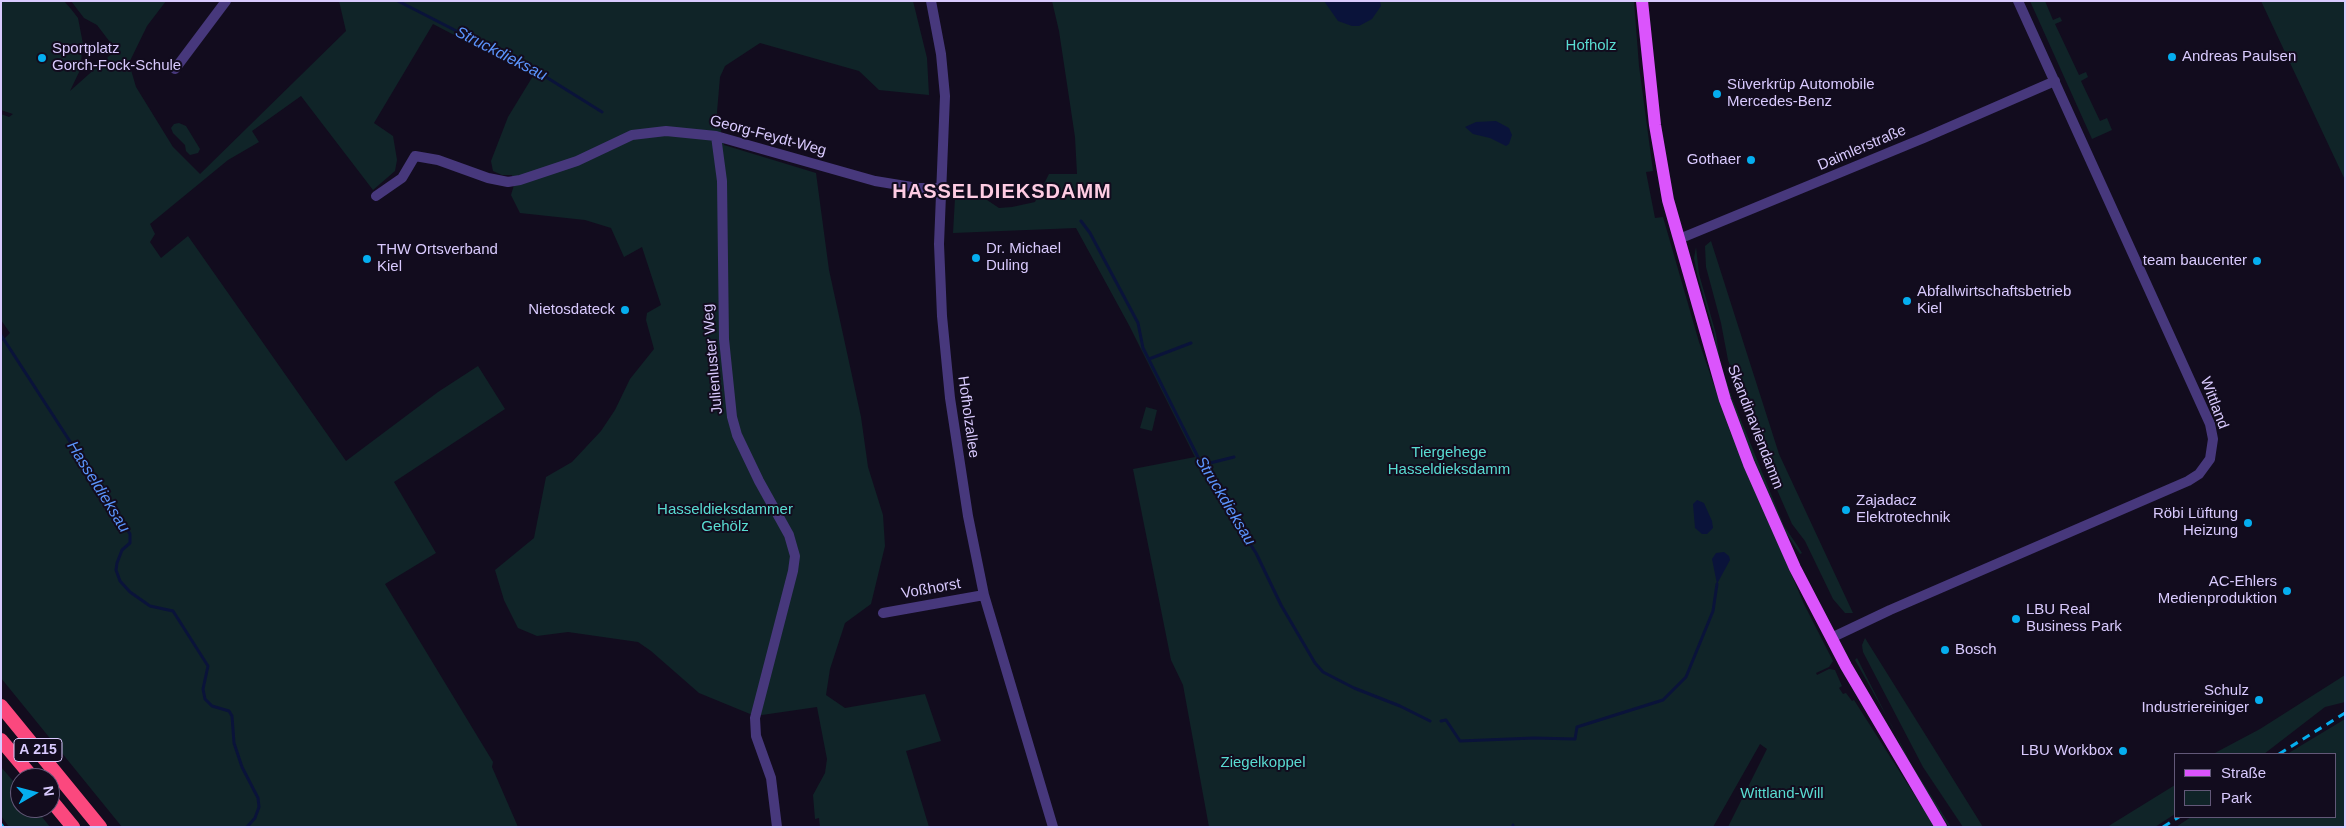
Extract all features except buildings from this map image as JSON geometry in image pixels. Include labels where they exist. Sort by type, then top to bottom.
[{"type":"highway","name":"A 215","points":[[1,706],[100,827]]},
{"type":"highway","name":"A 215","points":[[1,740],[25,768]]},
{"type":"highway","points":[[60,811],[73,827]]},
{"type":"main road","name":"Skandinaviendamm","points":[[1642,1],[1655,125],[1668,200],[1725,400],[1746,456],[1783,543],[1831,638],[1887,738],[1941,827]]},
{"type":"street","points":[[175,69],[226,1]]},
{"type":"street","name":"Hofholzallee","points":[[931,1],[944,72],[945,129],[939,244],[945,359],[968,516],[984,595],[1053,827]]},
{"type":"street","name":"Wittland","points":[[1831,638],[1890,610],[2188,481],[2204,468],[2210,459],[2213,439],[2210,424],[2018,1]]},
{"type":"street","name":"Daimlerstraße","points":[[1679,240],[2055,81]]},
{"type":"street","name":"Georg-Feydt-Weg","points":[[376,196],[402,178],[415,156],[438,160],[488,178],[508,182],[520,180],[577,161],[632,135],[666,131],[716,136],[875,181],[918,188],[941,188]]},
{"type":"street","name":"Julienluster Weg","points":[[716,136],[722,181],[723,323],[726,376],[732,417],[737,435],[755,474],[789,534],[795,556],[793,571],[754,718],[754,729],[771,778],[777,827]]},
{"type":"street","name":"Voßhorst","points":[[883,613],[984,595]]},
{"type":"green space","name":"Hasseldieksdammer Gehölz","points":[[1,1],[64,1],[78,18],[83,44],[80,70],[70,91],[116,50],[97,25],[84,18],[71,1],[166,1],[147,26],[129,63],[136,87],[173,147],[200,174],[346,31],[339,1],[913,1],[927,58],[929,95],[879,90],[859,71],[760,43],[725,66],[720,77],[717,112],[724,145],[816,173],[829,270],[861,417],[868,467],[883,515],[885,546],[871,604],[845,623],[830,669],[826,695],[845,708],[925,694],[941,741],[906,751],[929,827],[820,827],[819,818],[815,819],[813,795],[825,773],[827,759],[817,707],[755,716],[699,693],[638,642],[568,632],[537,636],[518,628],[504,600],[495,570],[534,538],[546,477],[572,462],[601,431],[615,410],[630,379],[654,349],[646,320],[647,313],[661,305],[642,247],[624,257],[611,228],[585,220],[520,213],[511,195],[514,185],[512,175],[502,175],[493,171],[491,161],[508,117],[533,76],[433,24],[374,123],[393,136],[397,160],[395,171],[373,190],[301,96],[252,131],[259,142],[228,160],[150,224],[155,234],[150,242],[161,258],[188,236],[346,461],[438,392],[478,366],[505,409],[394,482],[436,553],[385,584],[493,762],[492,767],[518,827],[122,827],[1,678],[1,342],[10,333],[1,320],[1,114],[9,117],[13,114],[1,110]]},
{"type":"green space","name":"Tiergehege Hasseldieksdamm","points":[[1052,1],[1634,1],[1639,66],[1653,171],[1646,172],[1655,218],[1663,217],[1699,342],[1730,431],[1804,604],[1833,661],[1829,667],[1816,673],[1817,675],[1829,669],[1835,670],[1842,686],[1839,688],[1843,694],[1846,693],[1852,701],[1854,700],[1935,827],[1728,827],[1767,749],[1760,744],[1713,827],[1209,827],[1183,685],[1171,660],[1133,469],[1195,457],[1130,327],[1076,228],[953,233],[955,198],[984,198],[999,208],[1012,207],[1035,202],[1049,174],[1077,174],[1075,137],[1059,31]]},
{"type":"green space","points":[[2030,1],[2045,1],[2053,20],[2060,17],[2062,21],[2055,24],[2079,75],[2086,72],[2088,77],[2081,81],[2100,121],[2107,118],[2112,130],[2092,139]]},
{"type":"green space","points":[[2261,1],[2345,1],[2345,180]]},
{"type":"green space","points":[[179,123],[186,126],[200,149],[198,153],[190,155],[186,151],[185,145],[173,133],[171,128],[174,124]]},
{"type":"green space","points":[[1711,241],[1779,454],[1853,613],[1845,613],[1833,599],[1805,541],[1792,524],[1771,476],[1728,360],[1721,323],[1706,267],[1705,246]]},
{"type":"green space","points":[[1696,247],[1699,274],[1716,334],[1720,362],[1732,398],[1784,526],[1802,553],[1800,554],[1786,533],[1753,458],[1730,399],[1718,362],[1714,333],[1697,274],[1694,258]]},
{"type":"green space","points":[[1146,407],[1157,410],[1152,431],[1140,428]]},
{"type":"green space","points":[[1865,638],[1983,827],[1963,827],[1923,767],[1863,652],[1862,645]]},
{"type":"green space","points":[[1857,658],[1888,719],[1855,660]]},
{"type":"green space","points":[[2345,675],[2345,702],[2325,707],[2265,753],[2215,753],[2260,729]]},
{"type":"green space","points":[[2345,719],[2345,827],[2176,827],[2190,818],[2336,818],[2336,753],[2289,753]]},
{"type":"green space","points":[[1895,732],[1911,764],[1951,827],[1949,827],[1910,766]]},
{"type":"green space","points":[[1,767],[10,777],[10,818],[43,818],[50,827],[9,827],[1,816]]},
{"type":"green space","points":[[2174,786],[2174,815],[2155,827],[2107,827]]},
{"type":"water","points":[[1324,1],[1380,1],[1381,6],[1372,19],[1359,26],[1352,26],[1338,21]]},
{"type":"water","points":[[1496,121],[1509,128],[1512,135],[1509,144],[1506,146],[1490,138],[1473,134],[1465,127],[1476,122]]},
{"type":"water","points":[[1697,500],[1704,503],[1712,521],[1713,528],[1707,534],[1702,534],[1695,528],[1693,504]]},
{"type":"water","points":[[1724,552],[1729,556],[1730,560],[1717,584],[1712,559],[1716,553]]},
{"type":"waterway","name":"Struckdieksau","points":[[398,1],[546,77],[602,112]]},
{"type":"waterway","name":"Struckdieksau","points":[[1081,221],[1090,233],[1138,323],[1143,348],[1212,485],[1256,553],[1281,605],[1315,663],[1323,672],[1354,688],[1400,706],[1430,721]]},
{"type":"waterway","name":"Hasseldieksau","points":[[1,335],[130,534],[130,543],[122,550],[117,563],[116,570],[120,581],[130,592],[150,606],[173,611],[208,666],[203,689],[205,699],[212,706],[229,711],[232,716],[234,743],[242,767],[258,798],[259,807],[255,818],[247,827]]},
{"type":"waterway","points":[[1149,359],[1191,343]]},
{"type":"waterway","points":[[1202,465],[1234,457]]},
{"type":"waterway","name":"Struckdieksau","points":[[1441,721],[1446,720],[1460,741],[1534,738],[1575,739],[1577,727],[1663,700],[1686,677],[1713,611],[1717,584]]},
{"type":"railway","points":[[2281,753],[2345,713]]},
{"type":"railway","points":[[2163,827],[2177,818]]},
{"type":"place","name":"Andreas Paulsen","points":[[2172,57]]},
{"type":"place","name":"Sportplatz Gorch-Fock-Schule","points":[[42,58]]},
{"type":"place","name":"Süverkrüp Automobile Mercedes-Benz","points":[[1717,94]]},
{"type":"place","name":"Gothaer","points":[[1751,160]]},
{"type":"place","name":"Dr. Michael Duling","points":[[976,258]]},
{"type":"place","name":"THW Ortsverband Kiel","points":[[367,259]]},
{"type":"place","name":"team baucenter","points":[[2257,261]]},
{"type":"place","name":"Abfallwirtschaftsbetrieb Kiel","points":[[1907,301]]},
{"type":"place","name":"Nietosdateck","points":[[625,310]]},
{"type":"place","name":"Zajadacz Elektrotechnik","points":[[1846,510]]},
{"type":"place","name":"Röbi Lüftung Heizung","points":[[2248,523]]},
{"type":"place","name":"AC-Ehlers Medienproduktion","points":[[2287,591]]},
{"type":"place","name":"LBU Real Business Park","points":[[2016,619]]},
{"type":"place","name":"Bosch","points":[[1945,650]]},
{"type":"place","name":"Schulz Industriereiniger","points":[[2259,700]]},
{"type":"place","name":"LBU Workbox","points":[[2123,751]]},
{"type":"district","name":"HASSELDIEKSDAMM","points":[[1002,192]]},
{"type":"park label","name":"Hofholz","points":[[1591,46]]},
{"type":"park label","name":"Ziegelkoppel","points":[[1263,763]]},
{"type":"park label","name":"Wittland-Will","points":[[1782,794]]}]
